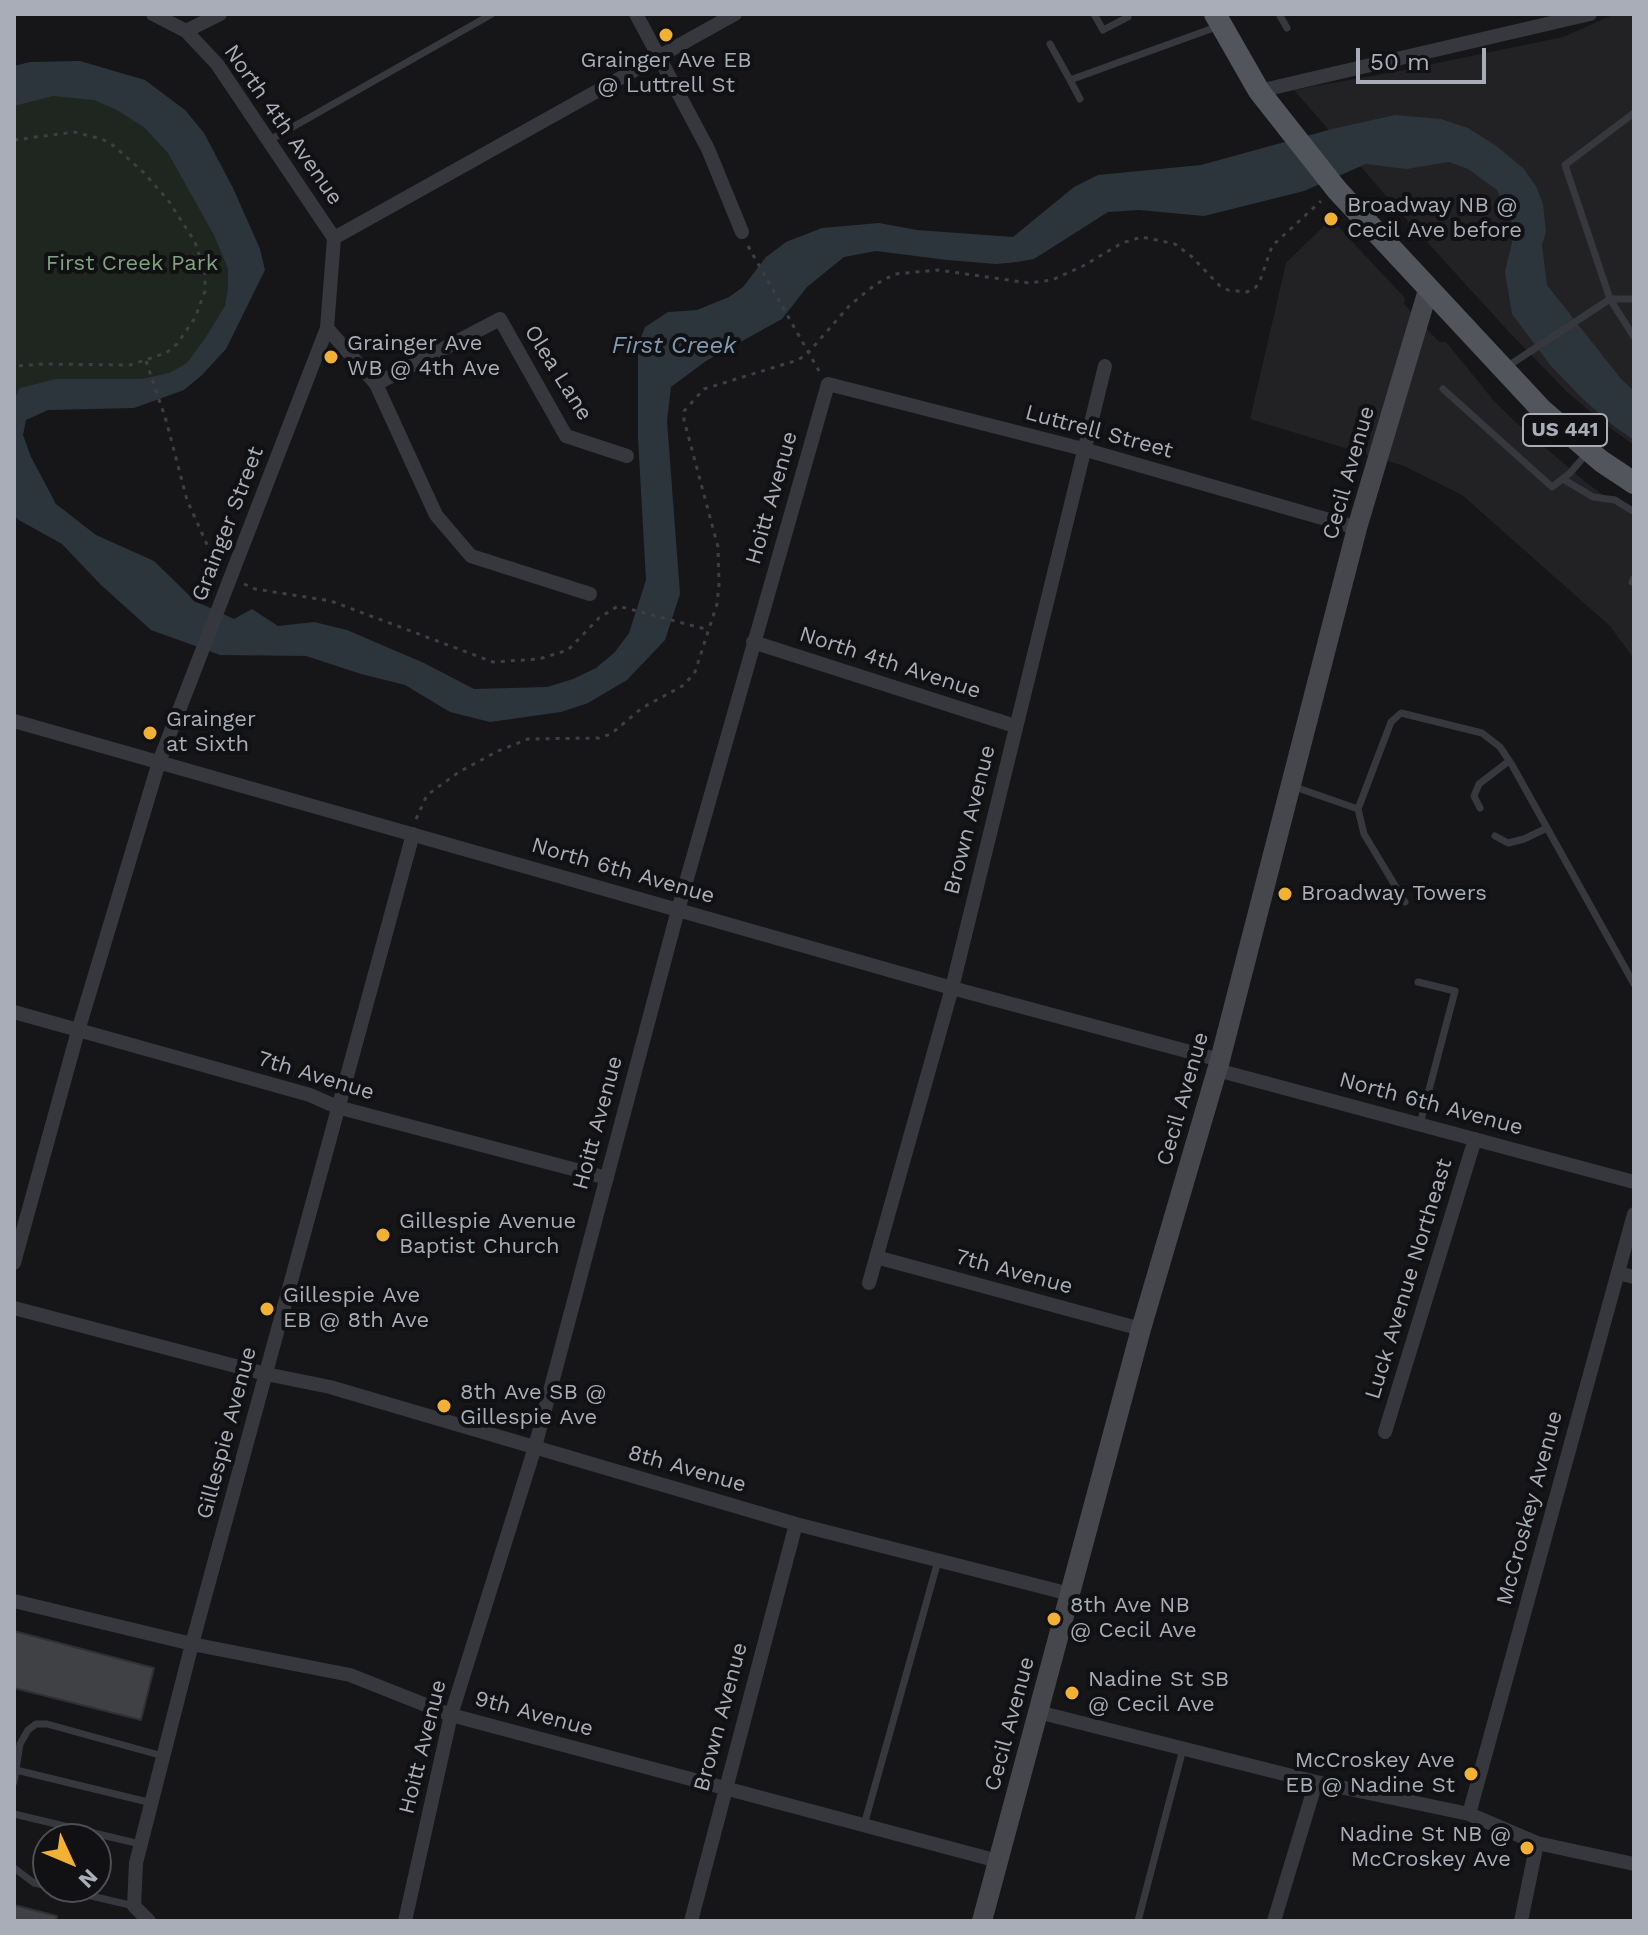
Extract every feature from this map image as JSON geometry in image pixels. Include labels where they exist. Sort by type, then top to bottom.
[{"type":"main road","name":"US 441","points":[[1218,20],[1259,91],[1337,190],[1541,409],[1634,483]]},
{"type":"street","name":"North 4th Avenue","points":[[153,14],[186,31],[217,64],[334,238]]},
{"type":"street","points":[[186,31],[220,14]]},
{"type":"street","points":[[636,14],[708,149],[742,232]]},
{"type":"street","points":[[334,238],[735,14]]},
{"type":"street","points":[[1259,91],[1590,14]]},
{"type":"street","name":"Grainger Street","points":[[14,1263],[78,1031],[159,762],[327,328],[334,238]]},
{"type":"street","name":"Cecil Avenue","points":[[982,1921],[1141,1329],[1219,1065],[1357,528],[1428,290]]},
{"type":"street","name":"Olea Lane","points":[[376,384],[500,319],[566,436],[627,456]]},
{"type":"street","points":[[327,328],[376,384],[436,515],[471,556],[590,594]]},
{"type":"street","name":"Brown Avenue","points":[[869,1283],[952,988],[1105,366]]},
{"type":"street","name":"Luttrell Street","points":[[828,384],[1083,449],[1357,528]]},
{"type":"street","name":"Hoitt Avenue","points":[[405,1921],[451,1715],[535,1447],[678,910],[828,384]]},
{"type":"street","name":"North 4th Avenue","points":[[753,642],[1015,726]]},
{"type":"street","name":"North 6th Avenue","points":[[14,721],[1420,1124],[1634,1182]]},
{"type":"street","name":"Gillespie Avenue","points":[[134,1906],[140,1844],[192,1644],[413,834]]},
{"type":"street","name":"7th Avenue","points":[[14,1012],[310,1095],[337,1107],[607,1178]]},
{"type":"street","name":"Luck Avenue Northeast","points":[[1385,1432],[1475,1139]]},
{"type":"street","name":"McCroskey Avenue","points":[[1469,1814],[1634,1214]]},
{"type":"street","name":"7th Avenue","points":[[876,1257],[1141,1329]]},
{"type":"street","points":[[1618,1273],[1634,1277]]},
{"type":"street","name":"8th Avenue","points":[[14,1308],[266,1374],[330,1387],[796,1524],[1070,1594]]},
{"type":"street","name":"Brown Avenue","points":[[691,1921],[796,1524]]},
{"type":"street","name":"9th Avenue","points":[[14,1601],[192,1644],[350,1675],[451,1715],[998,1861]]},
{"type":"street","points":[[1038,1712],[1316,1782],[1469,1814],[1537,1843],[1634,1864]]},
{"type":"street","points":[[1274,1921],[1316,1782]]},
{"type":"street","points":[[1521,1921],[1537,1843]]},
{"type":"street","points":[[134,1906],[149,1921]]},
{"type":"lane","points":[[268,141],[492,14]]},
{"type":"lane","points":[[1094,14],[1103,30],[1128,17]]},
{"type":"lane","points":[[1279,14],[1287,28]]},
{"type":"lane","points":[[1070,80],[1218,20]]},
{"type":"lane","points":[[1050,44],[1080,99]]},
{"type":"lane","points":[[1634,113],[1565,165],[1610,299],[1634,337]]},
{"type":"lane","points":[[1503,370],[1610,299],[1634,299]]},
{"type":"lane","points":[[1443,389],[1552,487],[1589,450]]},
{"type":"lane","points":[[1563,479],[1593,497],[1615,500],[1634,512]]},
{"type":"lane","points":[[1405,902],[1364,834],[1358,809],[1391,722],[1401,713],[1482,733],[1500,747],[1634,984]]},
{"type":"lane","points":[[1480,808],[1474,796],[1479,784],[1509,761]]},
{"type":"lane","points":[[1291,786],[1358,809]]},
{"type":"lane","points":[[1495,836],[1508,843],[1547,828]]},
{"type":"lane","points":[[1418,982],[1455,991],[1420,1124]]},
{"type":"lane","points":[[864,1825],[938,1560]]},
{"type":"lane","points":[[14,1782],[20,1744],[28,1730],[36,1724],[47,1724],[165,1756]]},
{"type":"lane","points":[[1138,1921],[1183,1749]]},
{"type":"lane","points":[[16,1770],[152,1803]]},
{"type":"lane","points":[[14,1814],[140,1844]]},
{"type":"lane","points":[[14,1868],[32,1882]]},
{"type":"lane","points":[[112,1901],[134,1906]]},
{"type":"path","points":[[14,140],[74,132],[102,139],[114,146],[168,200],[188,230],[202,258],[205,274],[201,304],[195,318],[177,344],[166,353],[146,361],[112,367],[14,366]]},
{"type":"path","points":[[413,834],[418,811],[427,795],[459,772],[528,739],[599,738],[611,734],[642,708],[684,685],[695,672],[717,604],[719,585],[718,547],[684,420],[684,411],[704,389],[798,360],[808,353],[850,305],[876,284],[895,274],[938,270],[1029,283],[1052,280],[1122,243],[1142,237],[1175,244],[1220,286],[1247,292],[1256,287],[1261,278],[1272,246],[1337,190]]},
{"type":"path","points":[[749,250],[828,384]]},
{"type":"path","points":[[146,361],[166,420],[187,500],[200,532],[209,549],[244,585],[331,601],[493,662],[524,661],[568,650],[618,606],[709,630]]},
{"type":"shaded area","points":[[1615,14],[1634,14],[1634,445],[1567,392],[1509,332],[1294,90],[1563,37]]},
{"type":"shaded area","points":[[1331,219],[1405,298],[1404,304],[1439,342],[1446,342],[1495,402],[1588,484],[1634,517],[1634,659],[1610,626],[1462,495],[1404,466],[1250,419],[1286,263]]},
{"type":"green space","name":"First Creek Park","points":[[14,69],[102,70],[253,247],[210,361],[78,403],[14,416]]},
{"type":"water","name":"First Creek","points":[[80,61],[145,80],[185,110],[204,133],[233,188],[260,249],[265,270],[226,349],[184,390],[134,408],[48,410],[26,420],[23,435],[56,504],[96,535],[154,561],[195,601],[234,619],[252,609],[278,626],[314,622],[347,630],[424,663],[474,689],[547,687],[596,668],[615,652],[629,633],[646,580],[638,438],[638,345],[645,327],[668,312],[697,310],[729,297],[743,287],[766,257],[786,242],[822,228],[879,223],[917,230],[1013,237],[1074,187],[1098,175],[1201,165],[1395,115],[1441,119],[1468,128],[1495,145],[1523,168],[1536,186],[1543,204],[1546,232],[1542,245],[1547,285],[1621,379],[1634,391],[1634,440],[1584,400],[1551,366],[1512,314],[1505,272],[1515,230],[1497,190],[1468,169],[1449,162],[1406,169],[1366,164],[1304,191],[1204,216],[1139,210],[1108,212],[1034,259],[1017,262],[996,264],[876,251],[844,257],[807,287],[782,319],[706,361],[671,387],[667,421],[680,594],[665,640],[627,680],[588,703],[561,712],[490,722],[450,712],[405,685],[306,656],[220,655],[151,630],[62,544],[17,519],[14,513],[14,399],[20,388],[56,379],[142,379],[169,373],[187,363],[206,337],[225,306],[228,288],[228,269],[214,235],[168,153],[144,127],[94,100],[53,96],[14,106],[14,66],[30,62]]},
{"type":"building","points":[[14,1631],[154,1668],[141,1720],[14,1688]]},
{"type":"building","points":[[14,1905],[57,1916],[56,1921],[14,1921]]},
{"type":"place","name":"Grainger Ave EB @ Luttrell St","points":[[666,35]]},
{"type":"place","name":"Broadway NB @ Cecil Ave before","points":[[1331,219]]},
{"type":"place","name":"Grainger Ave WB @ 4th Ave","points":[[331,357]]},
{"type":"place","name":"Grainger at Sixth","points":[[150,733]]},
{"type":"place","name":"Broadway Towers","points":[[1285,894]]},
{"type":"place","name":"Gillespie Avenue Baptist Church","points":[[383,1235]]},
{"type":"place","name":"Gillespie Ave EB @ 8th Ave","points":[[267,1309]]},
{"type":"place","name":"8th Ave SB @ Gillespie Ave","points":[[444,1406]]},
{"type":"place","name":"8th Ave NB @ Cecil Ave","points":[[1054,1619]]},
{"type":"place","name":"Nadine St SB @ Cecil Ave","points":[[1072,1693]]},
{"type":"place","name":"McCroskey Ave EB @ Nadine St","points":[[1471,1774]]},
{"type":"place","name":"Nadine St NB @ McCroskey Ave","points":[[1527,1848]]}]
